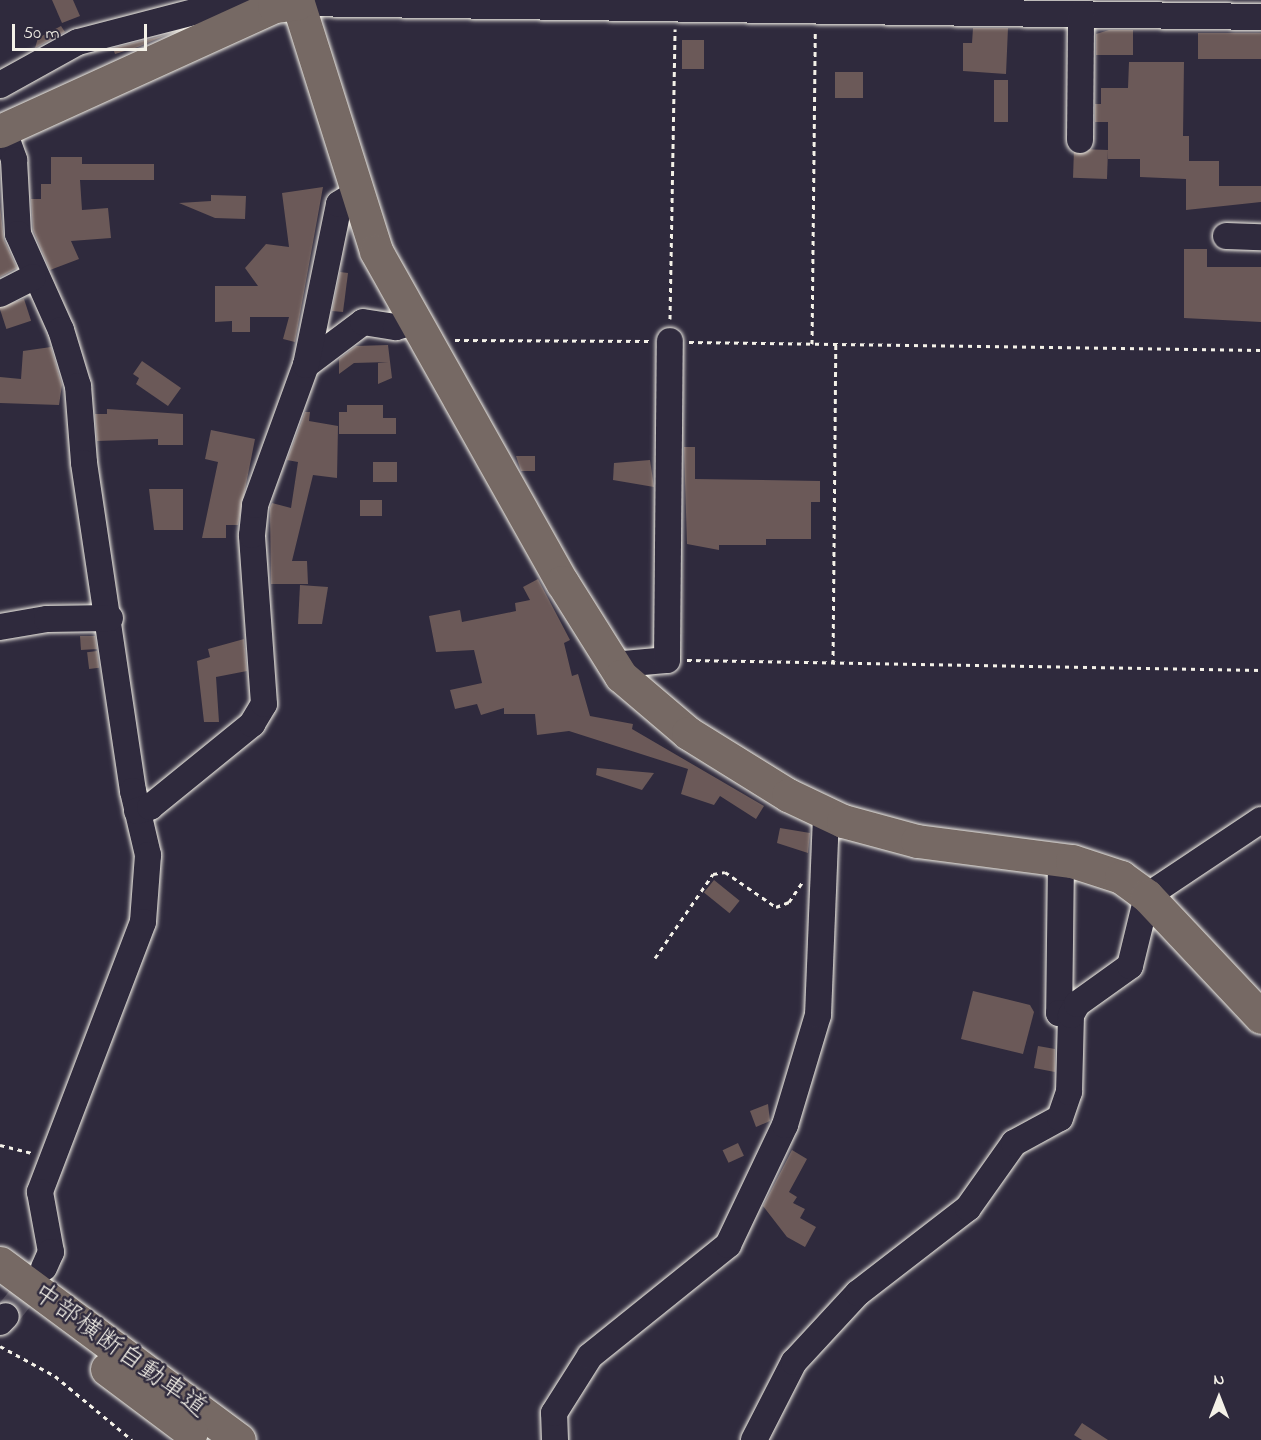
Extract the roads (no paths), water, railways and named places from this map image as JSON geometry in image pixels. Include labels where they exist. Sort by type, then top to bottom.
[{"type":"main road","points":[[2,130],[287,2],[325,78],[354,195],[419,331],[611,664],[646,702],[687,733],[826,814],[917,841],[1099,867],[1148,896],[1261,1017]]},
{"type":"main road","name":"中部横断自動車道","points":[[0,1263],[239,1440]]},
{"type":"main road","name":"中部横断自動車道","points":[[2,1308],[202,1440]]},
{"type":"street","points":[[0,85],[88,39],[240,0]]},
{"type":"street","points":[[287,2],[815,13],[989,7],[1081,15],[1151,8],[1261,17]]},
{"type":"street","points":[[1080,140],[1081,15]]},
{"type":"street","points":[[2,130],[14,160],[18,234],[33,277],[61,330],[78,386],[84,463],[110,618],[137,811],[148,855],[143,922],[55,1158],[40,1192],[51,1252],[44,1268]]},
{"type":"street","points":[[137,811],[150,807],[252,724],[264,704],[253,517],[306,364],[339,204],[354,195]]},
{"type":"street","points":[[1226,236],[1261,237]]},
{"type":"street","points":[[0,294],[33,277]]},
{"type":"street","points":[[306,364],[363,322],[419,331]]},
{"type":"street","points":[[611,664],[667,660],[670,341]]},
{"type":"street","points":[[0,627],[47,619],[110,618]]},
{"type":"street","points":[[555,1440],[554,1413],[590,1356],[728,1245],[785,1125],[818,1015],[826,814]]},
{"type":"street","points":[[754,1440],[794,1362],[858,1293],[968,1208],[1014,1143],[1060,1118],[1069,1092],[1071,1015],[1077,1004],[1130,966],[1148,896],[1261,820]]},
{"type":"street","points":[[1061,860],[1059,1013],[1071,1015]]},
{"type":"tunnel","points":[[6,1316],[42,1271]]}]
